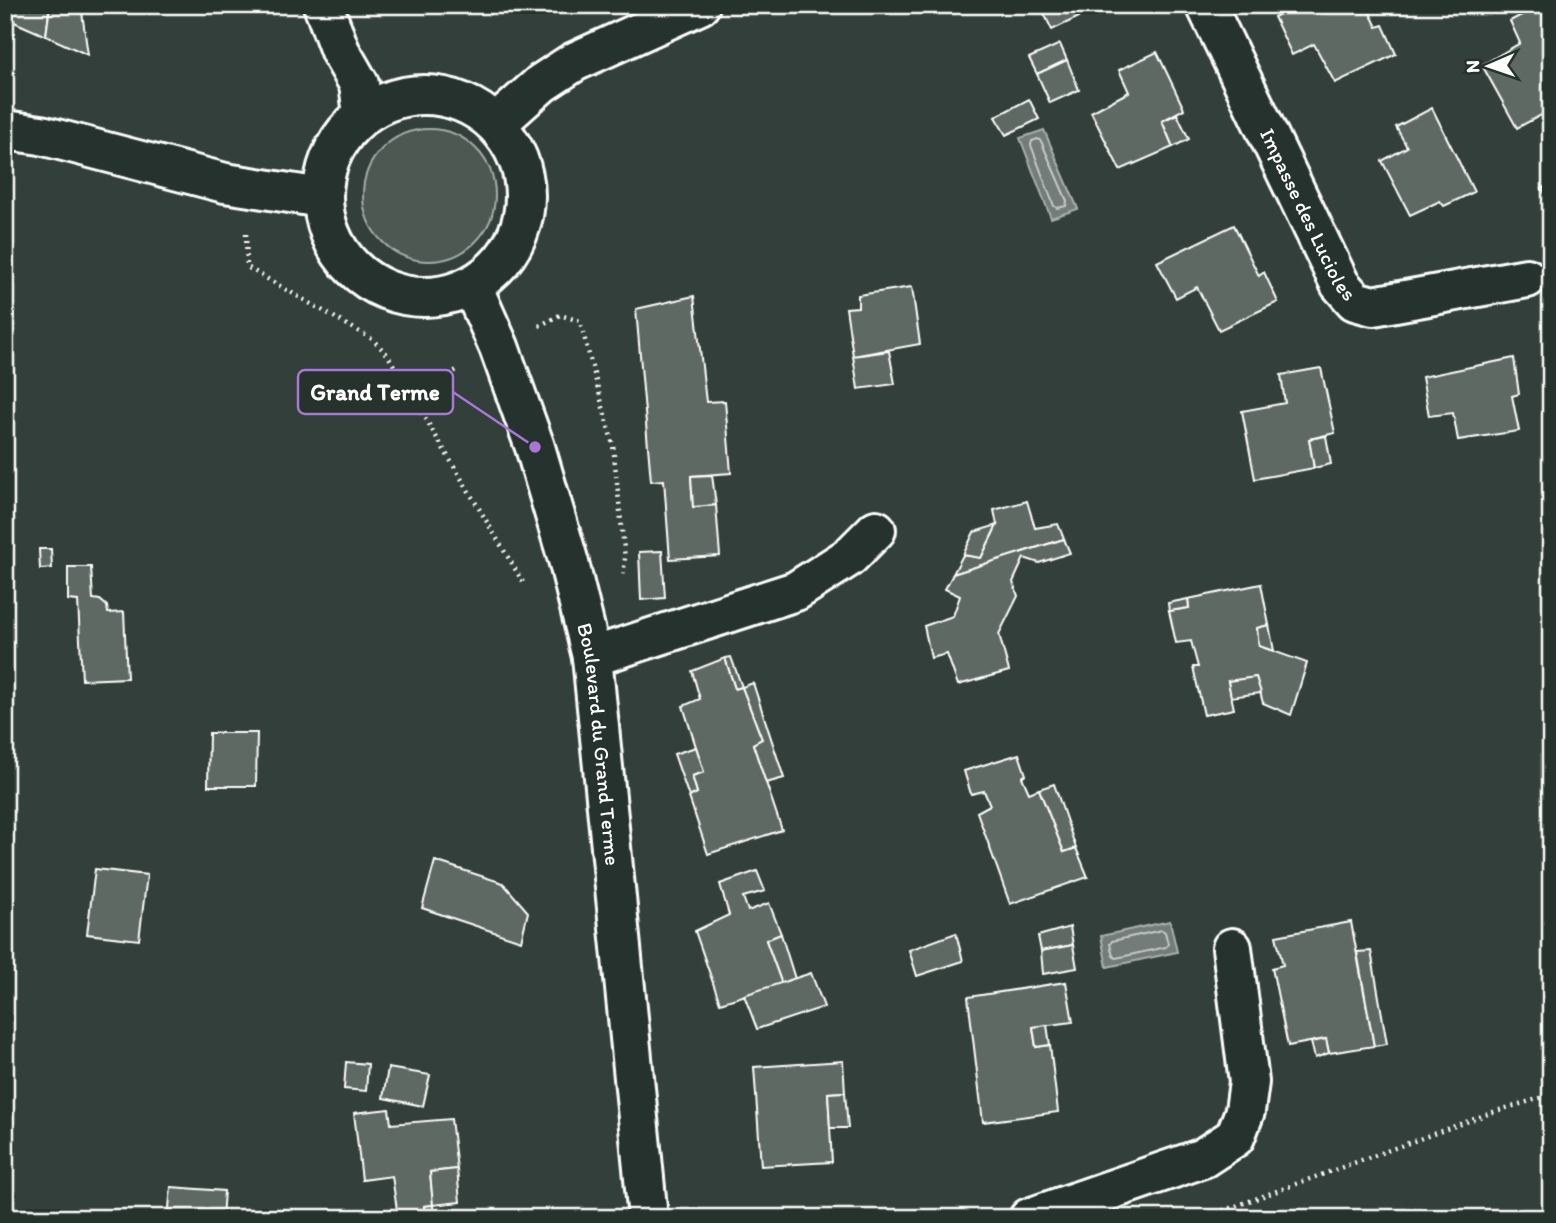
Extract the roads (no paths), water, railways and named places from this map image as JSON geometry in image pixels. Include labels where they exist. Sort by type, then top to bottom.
[{"type":"street","points":[[323,5],[340,51],[359,84],[363,114]]},
{"type":"street","points":[[496,124],[542,83],[574,62],[699,5]]},
{"type":"street","name":"Impasse des Lucioles","points":[[1206,5],[1340,284],[1355,301],[1373,306],[1527,278]]},
{"type":"street","points":[[417,94],[446,96],[473,107],[496,124],[517,155],[526,192],[520,230],[501,262],[472,286],[444,295],[425,297],[386,291],[360,275],[341,254],[328,228],[322,198],[327,166],[341,137],[363,114],[389,100],[417,94]]},
{"type":"street","points":[[5,130],[41,135],[225,183],[322,198]]},
{"type":"street","name":"Boulevard du Grand Terme","points":[[472,286],[499,347],[536,447],[592,657],[648,1218]]},
{"type":"street","points":[[592,657],[796,591],[849,557],[876,530]]},
{"type":"street","points":[[1029,1218],[1203,1158],[1235,1137],[1245,1111],[1249,1083],[1232,948]]},
{"type":"water","points":[[1044,130],[1078,209],[1051,218],[1020,138]]},
{"type":"water","points":[[1170,921],[1177,952],[1107,967],[1101,936]]},
{"type":"place","name":"Grand Terme","points":[[535,447]]}]
